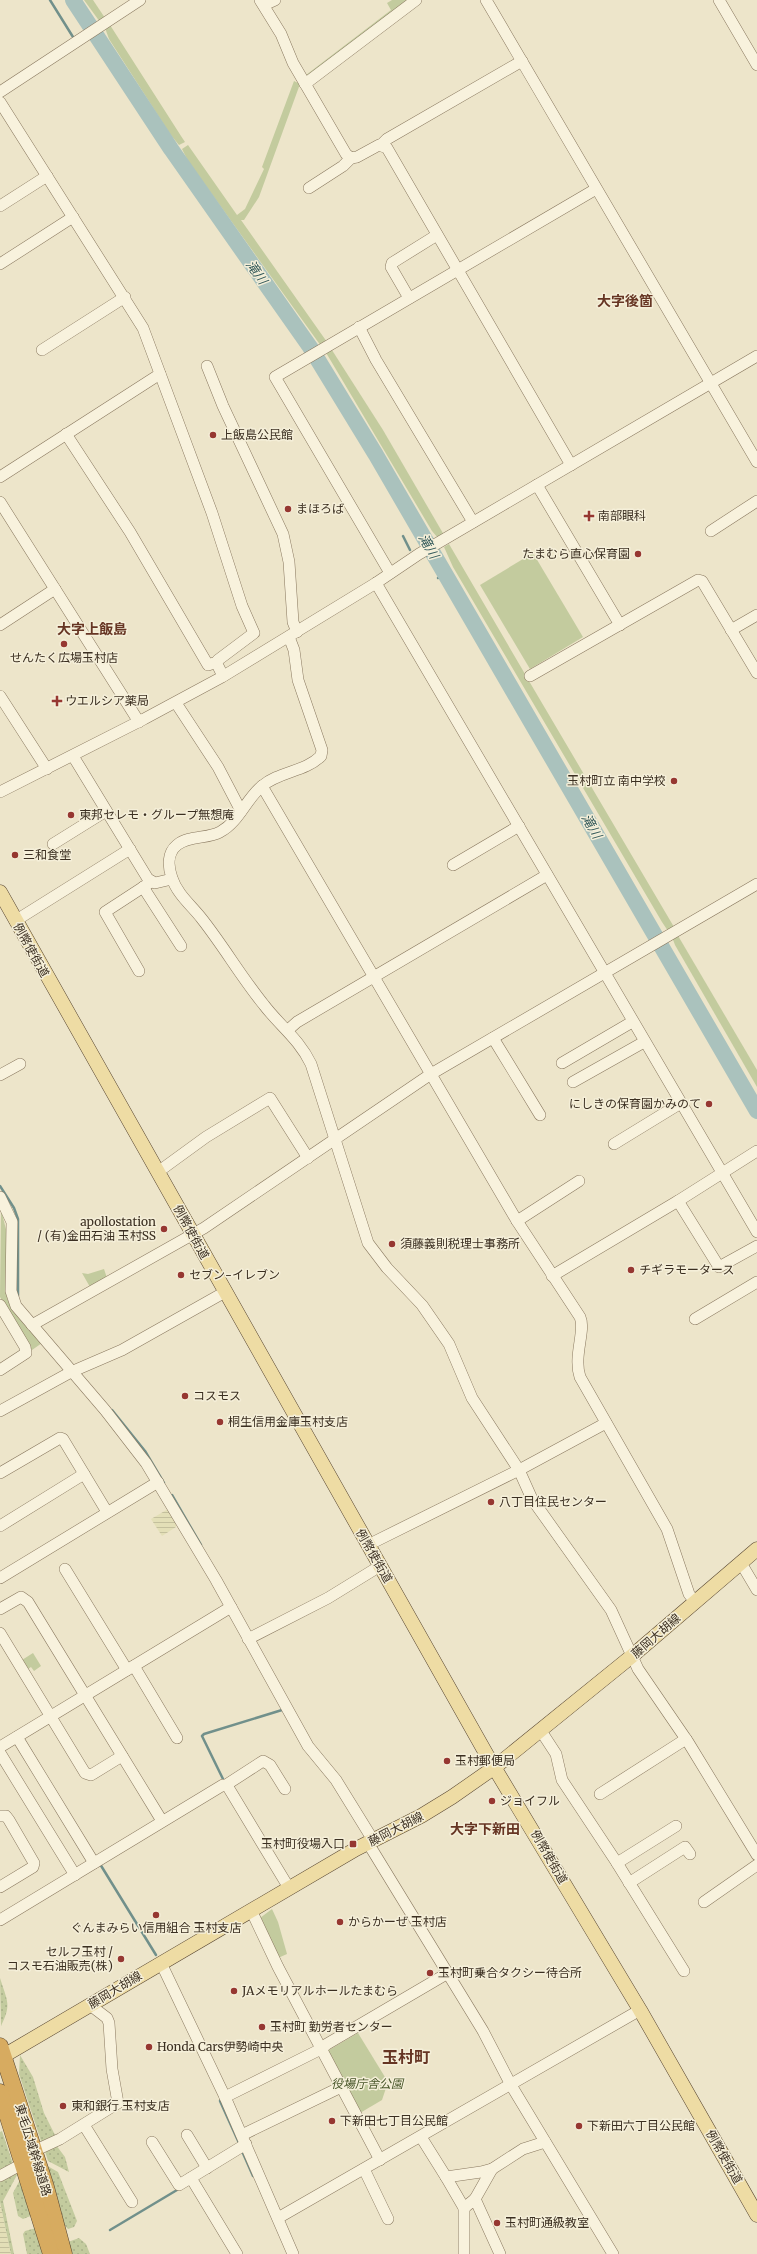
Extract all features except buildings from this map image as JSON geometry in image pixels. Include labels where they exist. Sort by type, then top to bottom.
[{"type":"highway","name":"東毛広域幹線道路","points":[[1,2053],[34,2151],[64,2254]]},
{"type":"highway","name":"東毛広域幹線道路","points":[[0,2092],[24,2164],[51,2254]]},
{"type":"main road","name":"例幣使街道","points":[[0,892],[192,1235],[495,1767],[640,2010],[757,2215]]},
{"type":"main road","name":"藤岡大胡線","points":[[1,2053],[90,2005],[161,1962],[370,1842],[438,1807],[495,1767],[541,1731],[632,1656],[757,1549]]},
{"type":"street","points":[[0,92],[140,0]]},
{"type":"street","points":[[274,0],[262,3],[281,34],[292,63],[346,154],[351,158]]},
{"type":"street","points":[[305,84],[416,0]]},
{"type":"street","points":[[486,0],[757,462]]},
{"type":"street","points":[[719,0],[757,65]]},
{"type":"street","points":[[309,188],[343,166],[351,158],[382,144],[387,139],[522,61]]},
{"type":"street","points":[[0,102],[125,297],[143,328],[216,524],[242,606],[254,633],[219,658],[217,662],[208,665],[130,532],[66,434]]},
{"type":"street","points":[[382,144],[390,153],[571,465]]},
{"type":"street","points":[[0,206],[47,176]]},
{"type":"street","points":[[392,571],[275,377],[596,189]]},
{"type":"street","points":[[0,264],[73,217]]},
{"type":"street","points":[[409,298],[391,267],[392,263],[437,235]]},
{"type":"street","points":[[42,350],[125,297]]},
{"type":"street","points":[[359,327],[376,360],[473,522]]},
{"type":"street","points":[[0,792],[176,703],[223,676],[376,584],[392,571],[418,554],[757,356]]},
{"type":"street","points":[[207,366],[223,406],[283,534],[289,562],[294,650],[298,680],[322,750],[321,756],[317,761],[275,777],[262,786],[241,811],[236,820],[220,833],[184,842],[172,849],[169,866],[172,879],[178,890],[203,920],[263,1004],[288,1030],[304,1050],[311,1064],[368,1243],[387,1268],[422,1305],[449,1344],[472,1398],[519,1470],[532,1498],[611,1610],[638,1669],[686,1739],[757,1855]]},
{"type":"street","points":[[0,477],[160,374]]},
{"type":"street","points":[[537,485],[620,625]]},
{"type":"street","points":[[711,531],[757,501]]},
{"type":"street","points":[[0,502],[139,722]]},
{"type":"street","points":[[530,676],[698,580],[705,584],[757,673]]},
{"type":"street","points":[[376,584],[632,1022],[757,1232]]},
{"type":"street","points":[[0,625],[55,589]]},
{"type":"street","points":[[731,630],[757,615]]},
{"type":"street","points":[[217,662],[223,676]]},
{"type":"street","points":[[0,696],[46,769]]},
{"type":"street","points":[[176,703],[225,779],[241,811]]},
{"type":"street","points":[[73,756],[130,849],[147,884],[181,946]]},
{"type":"street","points":[[262,786],[517,1221],[582,1322],[577,1357],[577,1370],[667,1528],[689,1594],[695,1602]]},
{"type":"street","points":[[53,844],[106,811]]},
{"type":"street","points":[[453,865],[518,826]]},
{"type":"street","points":[[15,921],[130,849]]},
{"type":"street","points":[[288,1030],[297,1022],[547,875]]},
{"type":"street","points":[[139,971],[106,912],[147,884],[172,879]]},
{"type":"street","points":[[32,1325],[192,1235],[335,1140],[430,1074],[757,884]]},
{"type":"street","points":[[562,1063],[632,1022]]},
{"type":"street","points":[[493,1038],[540,1115]]},
{"type":"street","points":[[573,1082],[644,1042]]},
{"type":"street","points":[[0,1075],[20,1064]]},
{"type":"street","points":[[156,1170],[162,1169],[206,1137],[270,1098],[308,1158]]},
{"type":"street","points":[[614,1144],[681,1103]]},
{"type":"street","points":[[552,1276],[678,1201],[721,1172],[757,1151]]},
{"type":"street","points":[[517,1221],[579,1181]]},
{"type":"street","points":[[0,1197],[9,1212],[13,1230],[12,1295],[16,1306],[130,1440],[158,1482],[231,1607],[308,1746],[336,1780],[370,1842],[483,2031],[511,2085],[613,2254]]},
{"type":"street","points":[[678,1201],[719,1268],[757,1246]]},
{"type":"street","points":[[695,1319],[757,1282]]},
{"type":"street","points":[[0,1411],[71,1372],[114,1354],[225,1292]]},
{"type":"street","points":[[0,1305],[25,1347],[26,1352],[0,1370]]},
{"type":"street","points":[[368,1545],[519,1470],[606,1423]]},
{"type":"street","points":[[0,1473],[60,1438],[63,1439],[107,1512]]},
{"type":"street","points":[[0,1526],[84,1474]]},
{"type":"street","points":[[0,1578],[158,1482]]},
{"type":"street","points":[[741,1563],[757,1590]]},
{"type":"street","points":[[248,1639],[328,1598],[380,1566]]},
{"type":"street","points":[[65,1569],[177,1738]]},
{"type":"street","points":[[0,1609],[21,1597],[26,1599],[162,1821]]},
{"type":"street","points":[[0,1747],[231,1607]]},
{"type":"street","points":[[0,1633],[87,1776],[122,1756]]},
{"type":"street","points":[[541,1731],[556,1754],[562,1780],[617,1863],[684,1971]]},
{"type":"street","points":[[17,1736],[94,1863]]},
{"type":"street","points":[[600,1794],[686,1739]]},
{"type":"street","points":[[0,1753],[74,1875]]},
{"type":"street","points":[[0,1920],[220,1786],[226,1785],[263,1761],[270,1765],[285,1789]]},
{"type":"street","points":[[226,1785],[290,1888]]},
{"type":"street","points":[[0,1816],[6,1816],[9,1820],[34,1864],[33,1867],[0,1887]]},
{"type":"street","points":[[617,1863],[676,1826]]},
{"type":"street","points":[[629,1883],[686,1847],[690,1854]]},
{"type":"street","points":[[704,1902],[757,1865]]},
{"type":"street","points":[[251,1910],[321,2049],[380,2160]]},
{"type":"street","points":[[161,1962],[225,2097],[293,2254]]},
{"type":"street","points":[[225,2097],[321,2049],[327,2044],[448,1973]]},
{"type":"street","points":[[34,2151],[84,2125],[118,2103],[112,2069],[110,2023],[90,2005]]},
{"type":"street","points":[[278,2218],[640,2010]]},
{"type":"street","points":[[152,2142],[179,2185],[207,2168],[244,2140],[341,2087]]},
{"type":"street","points":[[84,2125],[132,2202]]},
{"type":"street","points":[[187,2135],[207,2168]]},
{"type":"street","points":[[421,2136],[464,2208],[464,2254]]},
{"type":"street","points":[[446,2177],[492,2169],[523,2148],[545,2142]]},
{"type":"street","points":[[0,2176],[24,2164]]},
{"type":"street","points":[[364,2169],[388,2219]]},
{"type":"street","points":[[464,2208],[475,2199],[492,2169]]},
{"type":"street","points":[[191,2178],[237,2254]]},
{"type":"street","points":[[475,2199],[500,2254]]},
{"type":"shaded area","points":[[168,1509],[176,1522],[176,1527],[162,1536],[151,1519]]},
{"type":"shaded area","points":[[0,2202],[11,2254],[0,2254]]},
{"type":"green space","points":[[84,0],[93,0],[105,18],[100,22]]},
{"type":"green space","points":[[392,0],[411,0],[308,78],[306,75],[391,10],[387,3]]},
{"type":"green space","points":[[110,25],[185,142],[179,145],[170,134],[109,39],[105,28]]},
{"type":"green space","points":[[294,81],[300,84],[259,197],[244,220],[241,220],[327,342],[321,346],[188,161],[182,149],[188,145],[237,215],[245,209],[264,169],[262,167]]},
{"type":"green space","points":[[330,347],[383,430],[444,535],[438,538],[432,531],[325,351]]},
{"type":"green space","points":[[449,544],[525,674],[524,675],[528,682],[529,681],[674,927],[668,931],[453,567],[444,547]]},
{"type":"green space","points":[[533,553],[583,637],[530,669],[480,585]]},
{"type":"green space","points":[[677,934],[757,1070],[757,1087],[675,945],[672,937]]},
{"type":"green space","points":[[1,1210],[7,1233],[7,1298],[11,1307],[42,1343],[32,1350],[0,1297]]},
{"type":"green space","points":[[104,1269],[107,1278],[90,1287],[82,1273],[88,1274]]},
{"type":"green space","points":[[33,1653],[41,1666],[34,1671],[31,1667],[28,1669],[22,1660]]},
{"type":"green space","points":[[272,1909],[278,1922],[287,1954],[278,1958],[260,1918]]},
{"type":"green space","points":[[0,1978],[7,2002],[6,2012],[1,2026]]},
{"type":"green space","name":"役場庁舎公園","points":[[358,2033],[388,2082],[382,2100],[360,2113],[328,2053],[329,2050]]},
{"type":"green space","points":[[20,2055],[33,2077],[44,2113],[56,2137],[42,2144],[19,2074]]},
{"type":"green space","points":[[2,2131],[13,2164],[0,2171],[0,2132]]},
{"type":"green space","points":[[56,2145],[65,2157],[69,2172],[48,2161],[45,2151]]},
{"type":"green space","points":[[44,2164],[58,2172],[77,2221],[74,2227],[68,2229],[60,2220]]},
{"type":"green space","points":[[15,2170],[17,2175],[3,2201],[14,2254],[11,2254],[0,2202],[0,2181]]},
{"type":"green space","points":[[22,2176],[33,2215],[23,2219],[18,2216],[13,2193]]},
{"type":"green space","points":[[36,2228],[46,2254],[27,2254],[23,2234],[25,2231]]},
{"type":"green space","points":[[79,2238],[86,2244],[90,2254],[69,2254],[68,2242]]},
{"type":"waterway","points":[[50,0],[73,37]]},
{"type":"waterway","name":"滝川","points":[[73,0],[171,149],[310,347],[376,455],[757,1111]]},
{"type":"waterway","points":[[403,536],[410,550]]},
{"type":"waterway","name":"滝川","points":[[438,578],[445,573]]},
{"type":"waterway","points":[[0,1186],[14,1208],[18,1219],[18,1296]]},
{"type":"waterway","points":[[112,1410],[145,1451],[164,1483]]},
{"type":"waterway","points":[[172,1495],[201,1545]]},
{"type":"waterway","points":[[223,1779],[202,1736],[204,1734],[282,1710]]},
{"type":"waterway","points":[[100,1864],[156,1955]]},
{"type":"waterway","points":[[220,2101],[239,2143]]},
{"type":"waterway","points":[[242,2151],[253,2176]]},
{"type":"waterway","points":[[110,2230],[177,2190]]},
{"type":"place","name":"上飯島公民館","points":[[213,435]]},
{"type":"place","name":"まほろば","points":[[288,509]]},
{"type":"place","name":"南部眼科","points":[[589,516]]},
{"type":"place","name":"たまむら直心保育園","points":[[638,554]]},
{"type":"place","name":"せんたく広場玉村店","points":[[64,644]]},
{"type":"place","name":"ウエルシア薬局","points":[[57,701]]},
{"type":"place","name":"玉村町立 南中学校","points":[[674,781]]},
{"type":"place","name":"東邦セレモ・グループ無想庵","points":[[71,815]]},
{"type":"place","name":"三和食堂","points":[[15,855]]},
{"type":"place","name":"にしきの保育園かみのて","points":[[709,1104]]},
{"type":"place","name":"apollostation / (有)金田石油 玉村SS","points":[[164,1229]]},
{"type":"place","name":"須藤義則税理士事務所","points":[[392,1244]]},
{"type":"place","name":"チギラモータース","points":[[631,1270]]},
{"type":"place","name":"セブン-イレブン","points":[[181,1275]]},
{"type":"place","name":"コスモス","points":[[185,1396]]},
{"type":"place","name":"桐生信用金庫玉村支店","points":[[220,1422]]},
{"type":"place","name":"八丁目住民センター","points":[[491,1502]]},
{"type":"place","name":"玉村郵便局","points":[[447,1761]]},
{"type":"place","name":"ジョイフル","points":[[492,1801]]},
{"type":"place","name":"玉村町役場入口","points":[[353,1844]]},
{"type":"place","name":"ぐんまみらい信用組合 玉村支店","points":[[156,1915]]},
{"type":"place","name":"からかーぜ 玉村店","points":[[340,1922]]},
{"type":"place","name":"セルフ玉村 / コスモ石油販売(株)","points":[[121,1959]]},
{"type":"place","name":"玉村町乗合タクシー待合所","points":[[430,1973]]},
{"type":"place","name":"JAメモリアルホールたまむら","points":[[234,1991]]},
{"type":"place","name":"玉村町 勤労者センター","points":[[262,2027]]},
{"type":"place","name":"Honda Cars伊勢崎中央","points":[[149,2047]]},
{"type":"place","name":"東和銀行 玉村支店","points":[[63,2106]]},
{"type":"place","name":"下新田七丁目公民館","points":[[332,2121]]},
{"type":"place","name":"下新田六丁目公民館","points":[[579,2126]]},
{"type":"place","name":"玉村町通級教室","points":[[497,2223]]},
{"type":"district","name":"大字後箇","points":[[625,301]]},
{"type":"district","name":"大字上飯島","points":[[92,629]]},
{"type":"district","name":"大字下新田","points":[[485,1829]]},
{"type":"district","name":"玉村町","points":[[406,2057]]}]
